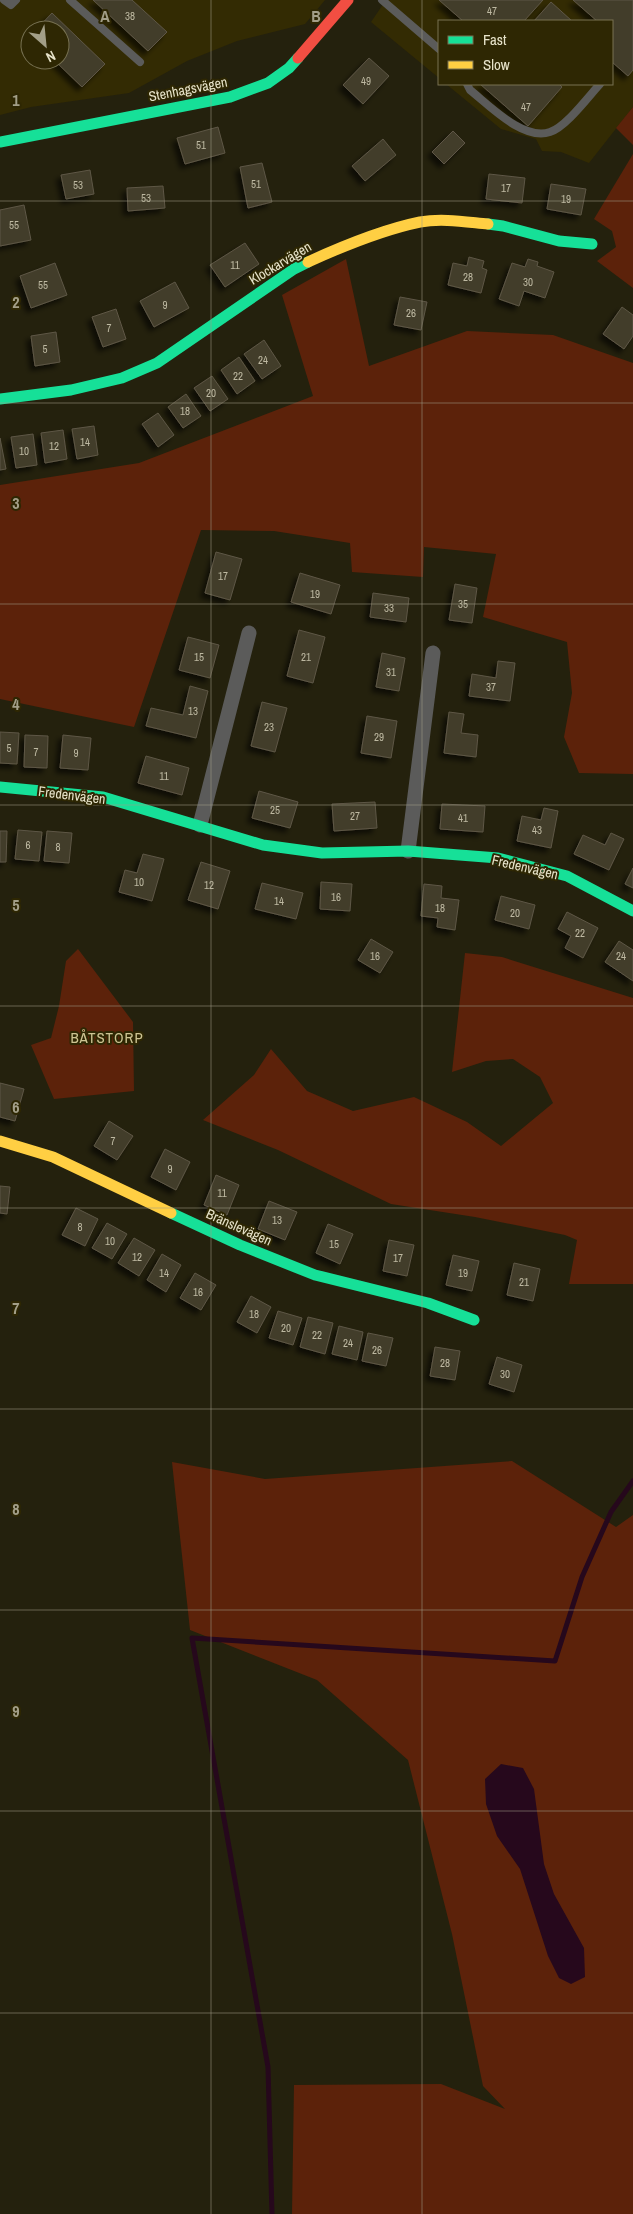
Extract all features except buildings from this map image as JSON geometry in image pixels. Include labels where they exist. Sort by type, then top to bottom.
[{"type":"street","name":"Stenhagsvägen","points":[[0,142],[230,97],[268,83],[289,68],[348,0]]},
{"type":"street","name":"Klockarvägen","points":[[0,399],[71,390],[122,378],[157,363],[301,266],[349,243],[420,222],[450,220],[503,226],[559,242],[592,244]]},
{"type":"street","points":[[200,825],[249,632]]},
{"type":"street","points":[[408,851],[433,653]]},
{"type":"street","name":"Fredenvägen","points":[[0,786],[104,797],[263,845],[314,852],[408,851],[498,858],[566,876],[633,911]]},
{"type":"street","name":"Bränslevägen","points":[[0,1140],[53,1157],[240,1245],[314,1275],[428,1303],[474,1320]]},
{"type":"lane","points":[[4,0],[12,5],[16,0]]},
{"type":"lane","points":[[70,0],[140,62]]},
{"type":"lane","points":[[382,0],[438,48]]},
{"type":"lane","points":[[391,7],[397,0]]},
{"type":"lane","points":[[468,85],[470,90],[518,127],[540,134],[551,132],[562,124],[599,85]]},
{"type":"shaded area","points":[[0,0],[325,0],[305,24],[237,41],[187,61],[129,93],[31,107],[0,115]]},
{"type":"shaded area","points":[[386,0],[633,0],[633,107],[589,163],[561,152],[542,151],[536,139],[501,129],[447,85],[613,85],[613,20],[438,20],[438,77],[371,22]]},
{"type":"shaded area","points":[[633,107],[633,145],[616,128]]},
{"type":"shaded area","points":[[633,154],[633,288],[597,261],[616,247],[612,231],[594,219]]},
{"type":"shaded area","points":[[346,259],[369,366],[467,331],[553,335],[633,363],[633,774],[579,773],[564,737],[572,693],[567,642],[483,617],[496,554],[424,547],[423,577],[352,572],[350,543],[274,531],[201,530],[134,727],[0,699],[0,485],[139,463],[313,396],[282,295]]},
{"type":"shaded area","points":[[78,949],[133,1022],[134,1091],[54,1099],[31,1045],[51,1038],[59,1006],[66,961]]},
{"type":"shaded area","points":[[465,953],[502,957],[633,998],[633,1284],[569,1284],[577,1240],[565,1235],[475,1217],[391,1204],[278,1150],[203,1120],[254,1075],[271,1049],[307,1091],[353,1111],[414,1097],[467,1122],[501,1146],[553,1103],[540,1077],[513,1059],[486,1061],[452,1072]]},
{"type":"shaded area","points":[[512,1461],[616,1527],[633,1515],[633,2214],[292,2214],[294,2085],[441,2084],[505,2109],[483,2086],[452,1934],[408,1760],[317,1680],[190,1630],[172,1462],[265,1479]]},
{"type":"shaded area","points":[[501,1764],[523,1768],[534,1789],[544,1864],[554,1894],[584,1948],[585,1977],[571,1984],[559,1978],[548,1956],[520,1869],[497,1836],[486,1804],[485,1779]]},
{"type":"waterway","points":[[272,2214],[268,2067],[192,1638],[555,1661],[582,1577],[611,1512],[633,1481]]},
{"type":"traffic: fast","points":[[0,142],[230,97],[268,83],[289,68],[298,58]]},
{"type":"traffic: fast","points":[[488,224],[503,226],[559,241],[592,244]]},
{"type":"traffic: fast","points":[[0,399],[71,390],[122,378],[157,363],[294,269],[308,262]]},
{"type":"traffic: fast","points":[[0,787],[103,797],[263,845],[322,853],[408,851],[498,858],[567,876],[633,911]]},
{"type":"traffic: fast","points":[[171,1213],[240,1245],[315,1275],[428,1303],[474,1320]]},
{"type":"traffic: slow","points":[[308,262],[362,239],[420,222],[445,220],[488,224]]},
{"type":"traffic: slow","points":[[0,1141],[53,1157],[171,1213]]},
{"type":"traffic: jam","points":[[298,58],[348,0]]},
{"type":"district","name":"BÅTSTORP","points":[[107,1037]]}]
